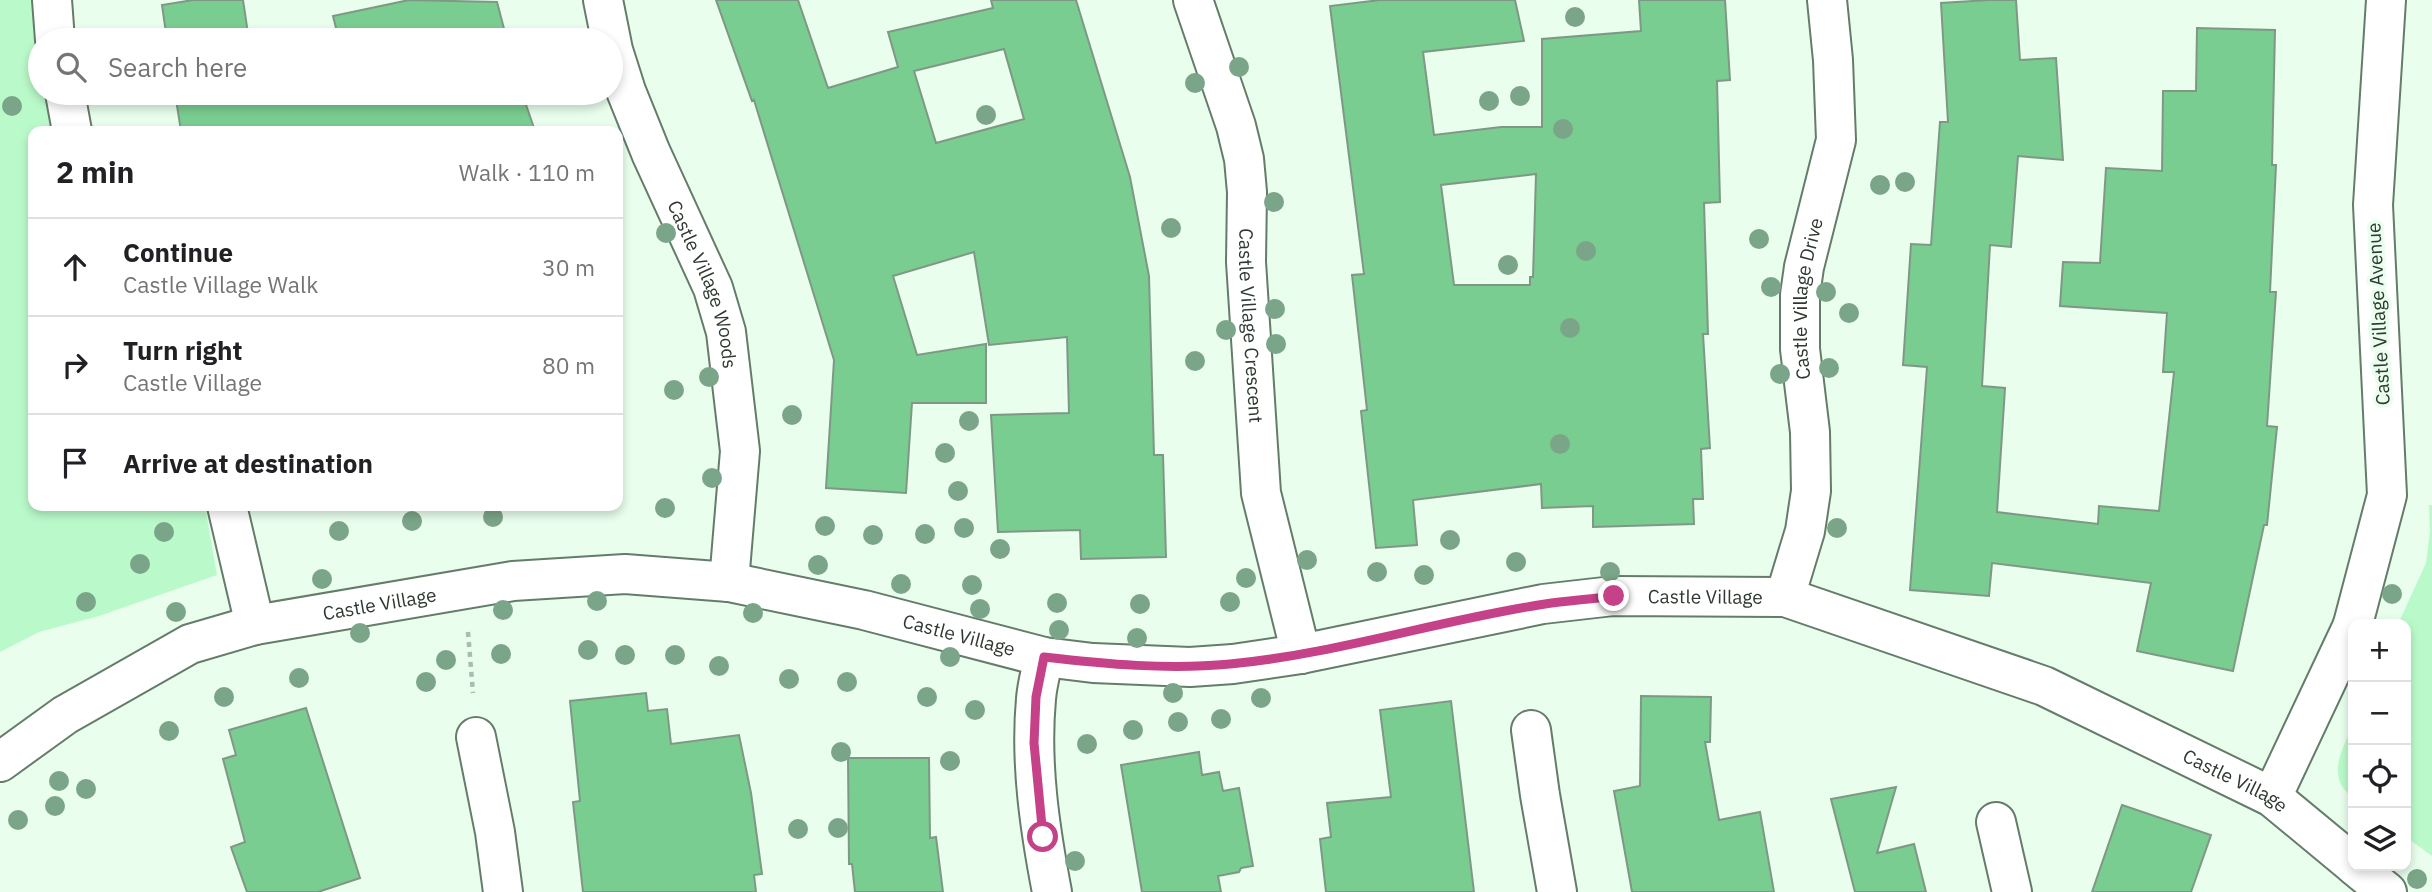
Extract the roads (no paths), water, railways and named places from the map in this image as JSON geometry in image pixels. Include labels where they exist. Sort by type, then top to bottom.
[{"type":"street","points":[[52,0],[54,28]]},
{"type":"street","name":"Castle Village Woods","points":[[603,0],[609,28]]},
{"type":"street","name":"Castle Village Crescent","points":[[1193,0],[1236,126],[1244,159],[1247,192],[1246,262],[1261,493],[1301,654]]},
{"type":"street","name":"Castle Village Drive","points":[[1785,597],[1805,531],[1811,491],[1810,432],[1800,349],[1800,295],[1804,267],[1836,140],[1833,60],[1827,0]]},
{"type":"street","name":"Castle Village Avenue","points":[[2356,619],[2387,495],[2373,205],[2386,0]]},
{"type":"street","name":"Castle Village Woods","points":[[623,82],[653,156],[709,277],[726,332],[740,452],[729,582]]},
{"type":"street","points":[[67,105],[71,126]]},
{"type":"street","points":[[228,511],[256,625]]},
{"type":"street","name":"Castle Village","points":[[0,762],[65,715],[190,644],[256,625],[513,581],[625,574],[729,582],[864,610],[1044,657],[1093,663],[1191,667],[1301,654],[1555,603],[1614,596],[1785,597],[2044,685],[2272,797],[2348,860]]},
{"type":"street","name":"Castle Village Avenue","points":[[2272,797],[2348,635]]},
{"type":"street","points":[[1044,657],[1036,697],[1034,743],[1052,892]]},
{"type":"street","points":[[1531,730],[1557,892]]},
{"type":"street","points":[[476,737],[495,832],[503,892]]},
{"type":"street","points":[[1996,822],[2012,892]]},
{"type":"street","name":"Castle Village","points":[[2361,871],[2387,892]]}]
